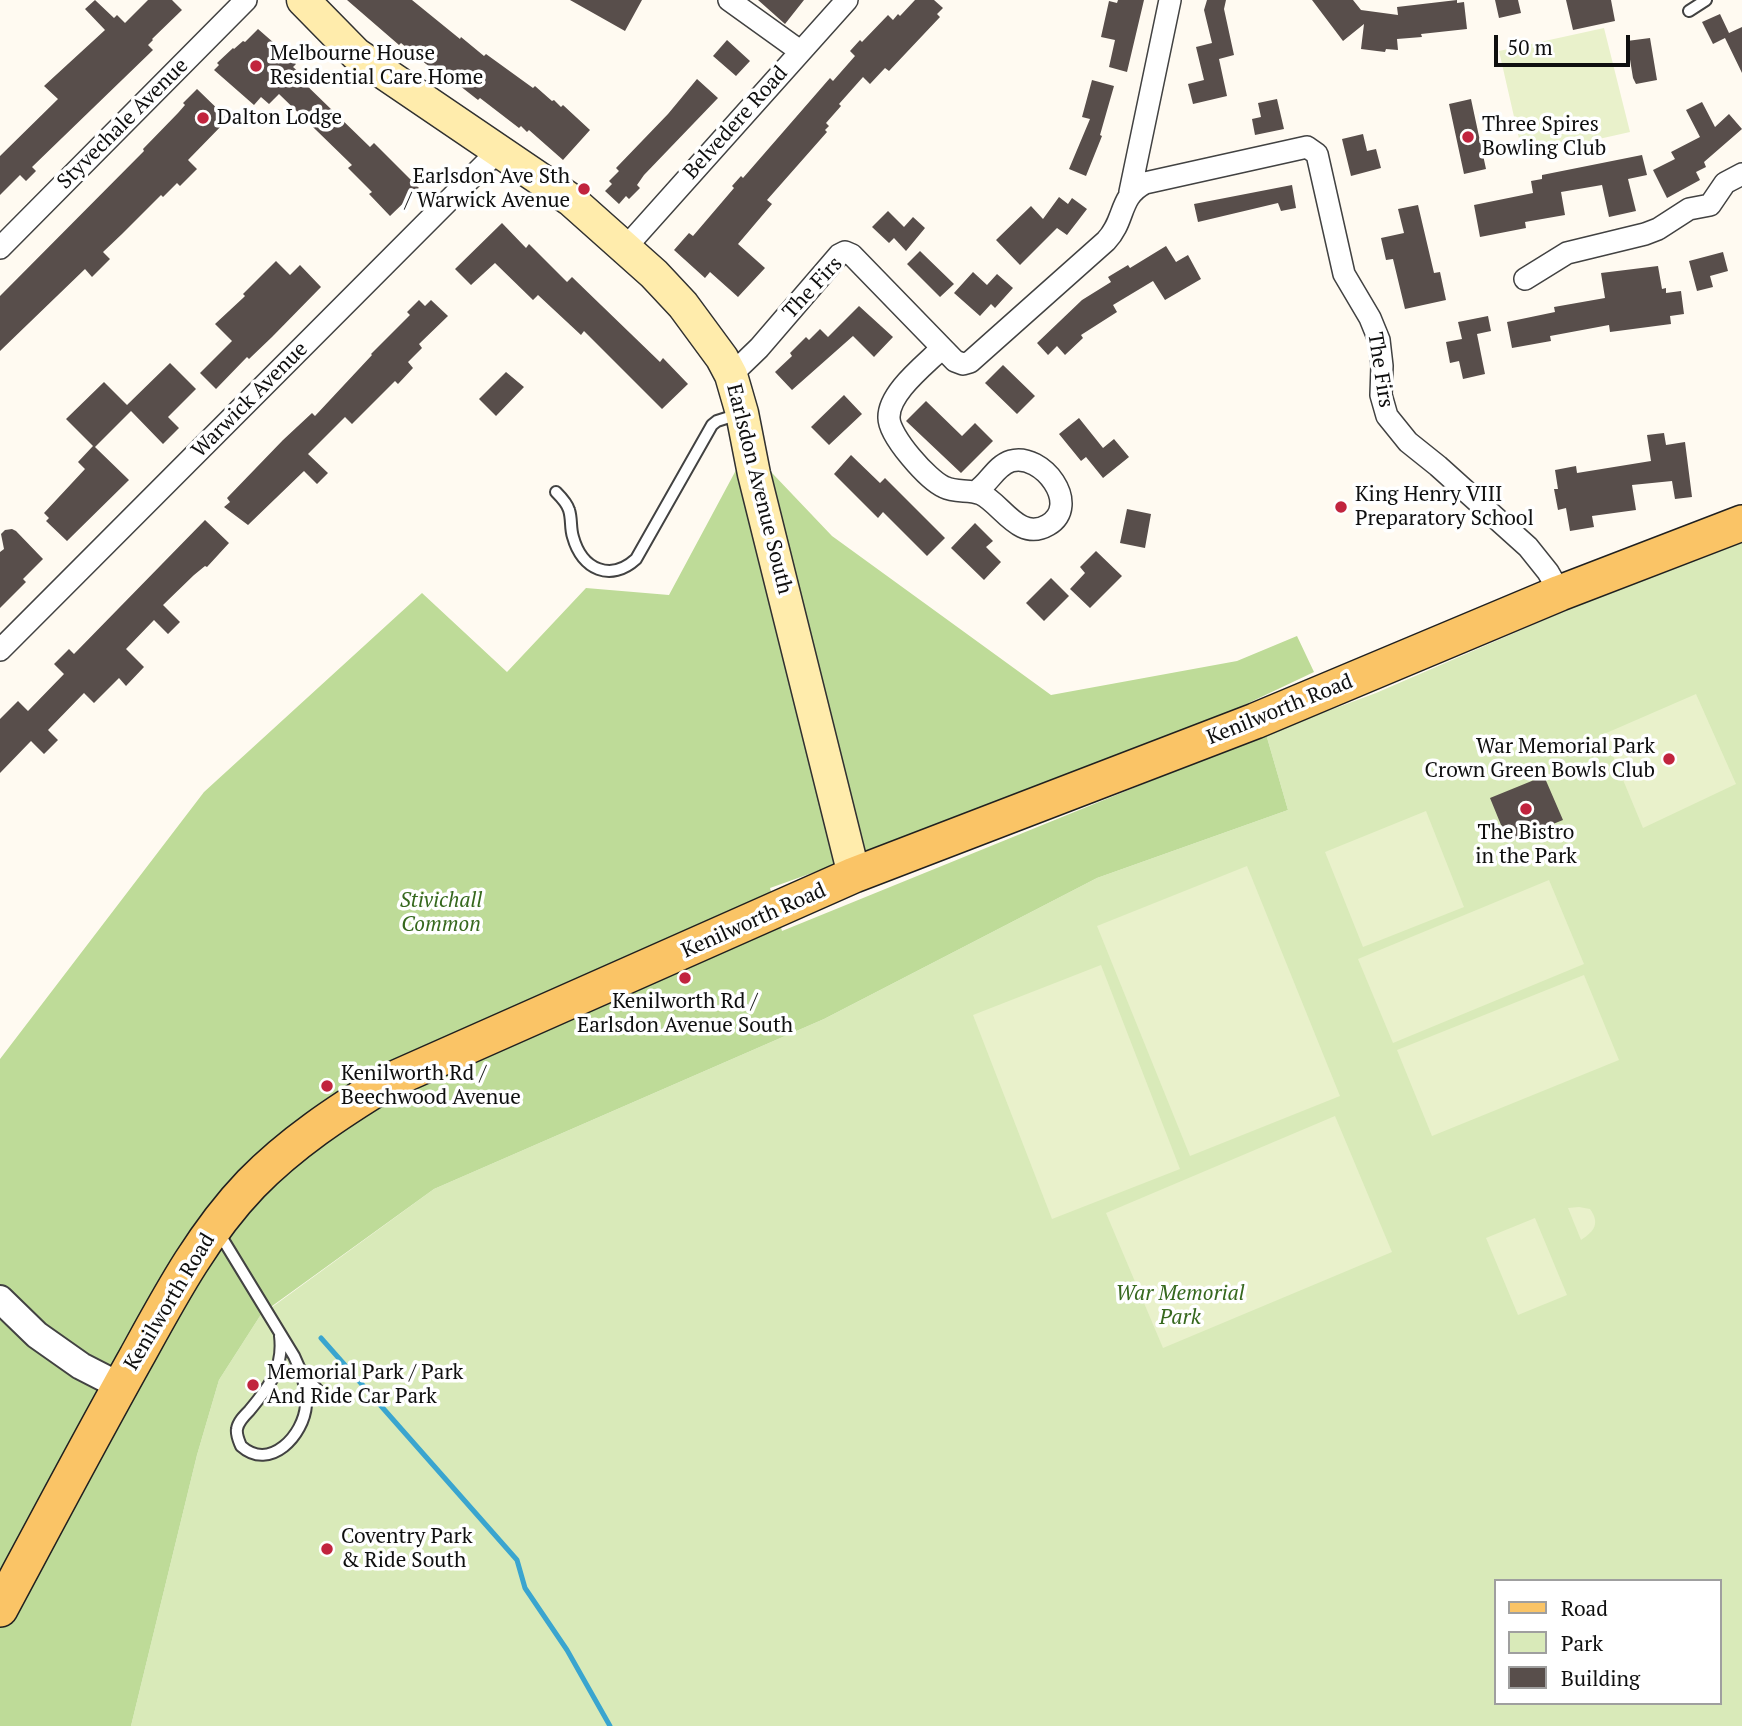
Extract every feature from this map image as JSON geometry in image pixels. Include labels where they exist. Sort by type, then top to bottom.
[{"type":"main road","name":"Earlsdon Avenue South","points":[[303,0],[356,54],[571,200],[626,247],[683,305],[709,338],[731,375],[742,413],[754,474],[854,875]]},
{"type":"main road","name":"Kenilworth Road","points":[[0,1609],[178,1281],[214,1228],[251,1184],[331,1116],[387,1082],[854,875],[1255,721],[1560,593],[1742,523]]},
{"type":"street","name":"Styvechale Avenue","points":[[0,248],[246,0]]},
{"type":"street","points":[[729,0],[800,51]]},
{"type":"street","name":"Belvedere Road","points":[[626,247],[847,0]]},
{"type":"street","name":"The Firs","points":[[731,375],[759,348],[839,255],[845,252],[852,255],[958,363],[970,362],[1111,236],[1130,192],[1170,0]]},
{"type":"street","name":"The Firs","points":[[1130,192],[1145,183],[1303,146],[1314,151],[1344,274],[1370,318],[1379,340],[1381,395],[1387,416],[1408,442],[1528,547],[1548,572],[1560,593]]},
{"type":"street","name":"Warwick Avenue","points":[[0,650],[499,149]]},
{"type":"street","points":[[1525,279],[1567,253],[1645,234],[1689,209],[1710,205],[1725,183],[1742,174]]},
{"type":"street","points":[[942,348],[893,399],[888,415],[889,424],[899,443],[937,483],[957,491],[975,492]]},
{"type":"street","points":[[0,1299],[37,1335],[81,1366],[120,1386]]},
{"type":"lane","points":[[1689,11],[1706,0]]},
{"type":"lane","points":[[556,492],[569,507],[572,536],[579,552],[589,564],[614,572],[626,568],[636,559],[712,425],[742,413]]},
{"type":"lane","points":[[214,1228],[267,1310],[302,1373],[325,1398]]},
{"type":"lane","points":[[280,1336],[282,1353],[278,1367],[237,1429],[241,1446],[247,1451],[267,1455],[278,1451],[292,1438],[301,1423],[306,1405],[302,1373]]},
{"type":"green space","points":[[1604,28],[1630,132],[1523,156],[1499,51]]},
{"type":"green space","name":"Stivichall Common","points":[[750,444],[773,474],[832,536],[1051,695],[1237,661],[1297,636],[1314,672],[1126,761],[770,888],[782,931],[1266,734],[1288,810],[1097,878],[824,1019],[434,1189],[260,1316],[219,1380],[197,1455],[131,1726],[0,1726],[0,1059],[204,792],[422,593],[507,672],[586,588],[669,595]]},
{"type":"green space","name":"War Memorial Park","points":[[1742,523],[1742,1726],[131,1726],[197,1455],[219,1380],[260,1316],[434,1189],[824,1019],[1097,878],[1288,810],[1266,734],[1376,693],[1565,611],[1560,593]]},
{"type":"green space","name":"War Memorial Park Crown Green Bowls Club","points":[[1696,694],[1736,784],[1643,828],[1604,734]]},
{"type":"green space","points":[[1426,811],[1464,907],[1363,947],[1325,852]]},
{"type":"green space","points":[[1247,866],[1340,1096],[1190,1156],[1097,926]]},
{"type":"green space","points":[[1549,880],[1584,964],[1393,1043],[1358,959]]},
{"type":"green space","points":[[1101,965],[1180,1169],[1052,1219],[973,1015]]},
{"type":"green space","points":[[1584,975],[1619,1060],[1432,1136],[1397,1050]]},
{"type":"green space","points":[[1335,1116],[1392,1252],[1163,1348],[1106,1213]]},
{"type":"green space","points":[[1568,1208],[1590,1209],[1595,1218],[1593,1230],[1581,1240]]},
{"type":"green space","points":[[1535,1218],[1567,1295],[1518,1315],[1486,1238]]},
{"type":"building","points":[[95,0],[114,18],[117,15],[125,23],[148,0],[172,0],[182,10],[152,39],[148,45],[153,50],[32,167],[36,171],[26,181],[20,175],[0,195],[0,156],[58,99],[44,86],[105,30],[85,9]]},
{"type":"building","points":[[347,0],[412,0],[484,56],[486,54],[533,88],[535,86],[561,107],[563,105],[590,130],[563,160],[529,130],[527,132],[521,126],[519,128],[480,98],[478,100],[426,64],[401,43],[399,45]]},
{"type":"building","points":[[570,0],[642,0],[625,31]]},
{"type":"building","points":[[758,0],[804,0],[785,24]]},
{"type":"building","points":[[915,0],[934,0],[943,8],[937,14],[940,17],[889,71],[885,68],[870,84],[863,77],[826,123],[829,126],[825,130],[827,132],[767,200],[772,204],[738,244],[765,268],[738,297],[710,272],[705,278],[674,250],[689,233],[693,236],[741,176],[743,178],[830,78],[833,81],[855,56],[850,51],[860,40],[862,42],[888,15],[893,20],[898,14],[900,16]]},
{"type":"building","points":[[1118,0],[1144,0],[1127,72],[1109,67],[1115,40],[1101,37],[1109,1],[1117,3]]},
{"type":"building","points":[[1207,0],[1226,0],[1224,9],[1234,55],[1219,59],[1227,96],[1193,104],[1188,84],[1204,80],[1196,47],[1212,43],[1204,10]]},
{"type":"building","points":[[1312,0],[1353,0],[1361,10],[1398,15],[1397,7],[1457,0],[1457,3],[1464,2],[1467,29],[1397,39],[1398,50],[1386,49],[1385,52],[1361,49],[1364,24],[1343,41]]},
{"type":"building","points":[[1495,0],[1518,0],[1521,13],[1499,18]]},
{"type":"building","points":[[1566,0],[1611,0],[1615,21],[1573,30]]},
{"type":"building","points":[[1720,14],[1729,33],[1742,27],[1742,73],[1725,38],[1713,44],[1702,22]]},
{"type":"building","points":[[258,29],[282,50],[287,50],[287,55],[296,64],[293,67],[301,74],[298,77],[370,147],[374,143],[419,188],[390,216],[369,194],[372,192],[348,168],[352,165],[279,94],[269,104],[261,97],[254,105],[214,70],[219,65],[217,63],[233,48],[245,42]]},
{"type":"building","points":[[1650,38],[1657,80],[1636,84],[1627,41]]},
{"type":"building","points":[[727,40],[750,61],[736,76],[713,56]]},
{"type":"building","points":[[697,79],[718,98],[644,175],[637,185],[640,188],[629,199],[626,196],[619,204],[605,191],[612,184],[609,181],[619,171],[616,168],[668,114]]},
{"type":"building","points":[[1092,80],[1114,86],[1100,135],[1102,136],[1086,176],[1069,169],[1090,119],[1082,117]]},
{"type":"building","points":[[197,89],[228,119],[188,160],[197,169],[180,186],[177,183],[163,197],[161,195],[103,252],[110,259],[92,277],[85,269],[0,351],[0,296],[144,151]]},
{"type":"building","points":[[1277,99],[1284,129],[1255,135],[1252,119],[1261,117],[1258,103]]},
{"type":"building","name":"Three Spires Bowling Club","points":[[1471,99],[1486,169],[1464,174],[1449,104]]},
{"type":"building","points":[[1702,102],[1715,127],[1729,114],[1742,129],[1704,162],[1706,167],[1696,172],[1700,180],[1667,198],[1653,170],[1675,159],[1671,152],[1700,137],[1686,110]]},
{"type":"building","points":[[1363,134],[1367,151],[1376,149],[1381,168],[1351,176],[1342,139]]},
{"type":"building","points":[[1642,155],[1647,175],[1628,179],[1636,211],[1609,217],[1602,185],[1561,192],[1565,215],[1525,222],[1526,228],[1480,237],[1474,205],[1533,193],[1531,181],[1542,179],[1542,175]]},
{"type":"building","points":[[1292,185],[1296,208],[1281,211],[1278,203],[1198,222],[1194,204]]},
{"type":"building","points":[[1059,197],[1068,204],[1072,198],[1087,209],[1067,235],[1057,228],[1020,265],[996,240],[1031,206],[1043,219]]},
{"type":"building","points":[[1418,205],[1434,273],[1440,272],[1446,300],[1405,309],[1393,259],[1386,260],[1381,238],[1404,233],[1398,209]]},
{"type":"building","points":[[888,211],[904,227],[913,217],[925,228],[906,251],[894,238],[889,243],[872,227]]},
{"type":"building","points":[[502,223],[526,248],[529,244],[567,282],[572,277],[660,362],[663,358],[688,384],[662,409],[584,331],[581,335],[538,295],[533,300],[495,263],[471,285],[455,269]]},
{"type":"building","points":[[1166,246],[1176,262],[1188,255],[1201,279],[1165,300],[1153,281],[1113,305],[1117,312],[1081,335],[1083,338],[1065,355],[1057,346],[1048,355],[1037,343],[1082,300],[1111,282],[1108,277],[1128,265],[1130,268]]},
{"type":"building","points":[[920,251],[954,284],[940,297],[907,264]]},
{"type":"building","points":[[1723,252],[1728,271],[1710,276],[1713,287],[1697,291],[1689,261]]},
{"type":"building","points":[[276,261],[290,275],[300,265],[321,287],[216,389],[200,373],[232,341],[215,324]]},
{"type":"building","points":[[1658,266],[1662,289],[1666,288],[1666,293],[1681,291],[1684,314],[1670,316],[1671,324],[1610,332],[1609,325],[1550,336],[1551,341],[1512,348],[1507,322],[1555,312],[1554,307],[1605,298],[1601,273]]},
{"type":"building","points":[[973,272],[987,285],[997,274],[1013,288],[995,308],[991,304],[980,316],[954,293]]},
{"type":"building","points":[[419,300],[425,306],[431,300],[448,316],[419,344],[422,348],[408,362],[413,368],[398,384],[395,381],[352,424],[345,417],[308,454],[328,473],[317,484],[304,471],[248,525],[224,507],[230,502],[227,498],[283,440],[312,413],[315,416],[410,315],[407,312]]},
{"type":"building","points":[[859,306],[893,337],[874,357],[853,336],[792,390],[775,372],[792,356],[790,353],[806,337],[809,340],[820,329],[828,337]]},
{"type":"building","points":[[1488,316],[1491,331],[1477,334],[1485,374],[1463,379],[1459,361],[1450,363],[1446,342],[1462,339],[1458,322]]},
{"type":"building","points":[[170,363],[196,389],[168,417],[179,428],[163,444],[131,411],[95,447],[129,480],[67,541],[46,521],[49,518],[44,513],[85,469],[78,462],[93,446],[66,419],[104,382],[127,405]]},
{"type":"building","points":[[1003,365],[1035,396],[1017,414],[985,383]]},
{"type":"building","points":[[506,372],[524,387],[496,416],[479,399]]},
{"type":"building","points":[[844,395],[862,414],[829,445],[811,427]]},
{"type":"building","points":[[926,401],[962,436],[975,423],[993,441],[961,473],[906,421]]},
{"type":"building","points":[[1079,418],[1103,448],[1114,439],[1129,457],[1103,478],[1086,457],[1081,461],[1059,434]]},
{"type":"building","points":[[1664,433],[1666,445],[1685,442],[1692,497],[1675,499],[1672,481],[1632,485],[1636,510],[1592,516],[1594,527],[1570,531],[1566,508],[1558,510],[1554,489],[1558,489],[1555,470],[1576,466],[1577,473],[1651,461],[1647,435]]},
{"type":"building","points":[[851,455],[880,483],[885,478],[945,538],[927,556],[883,512],[878,518],[834,474]]},
{"type":"building","points":[[1127,509],[1151,514],[1145,548],[1120,543]]},
{"type":"building","points":[[205,520],[229,543],[207,567],[194,575],[163,605],[180,622],[168,634],[154,620],[126,649],[144,667],[126,686],[119,678],[94,703],[84,693],[48,730],[58,740],[44,754],[31,741],[0,773],[0,719],[18,701],[28,711],[64,674],[54,664],[69,649],[74,654]]},
{"type":"building","points":[[975,523],[993,541],[986,547],[1001,562],[984,580],[951,548]]},
{"type":"building","points":[[12,529],[43,559],[23,579],[26,582],[0,608],[0,552],[4,549],[1,534]]},
{"type":"building","points":[[1096,551],[1122,576],[1090,608],[1070,589],[1085,573],[1080,567]]},
{"type":"building","points":[[1051,578],[1069,596],[1044,621],[1026,603]]},
{"type":"building","name":"The Bistro in the Park","points":[[1544,776],[1563,820],[1508,842],[1490,798]]},
{"type":"waterway","points":[[321,1338],[517,1560],[525,1588],[567,1650],[610,1726]]},
{"type":"place","name":"Melbourne House Residential Care Home","points":[[256,66]]},
{"type":"place","name":"Dalton Lodge","points":[[203,118]]},
{"type":"place","name":"Three Spires Bowling Club","points":[[1468,137]]},
{"type":"place","name":"Earlsdon Ave Sth / Warwick Avenue","points":[[584,189]]},
{"type":"place","name":"King Henry VIII Preparatory School","points":[[1341,507]]},
{"type":"place","name":"War Memorial Park Crown Green Bowls Club","points":[[1669,759]]},
{"type":"place","name":"The Bistro in the Park","points":[[1526,809]]},
{"type":"place","name":"Kenilworth Rd / Earlsdon Avenue South","points":[[685,978]]},
{"type":"place","name":"Kenilworth Rd / Beechwood Avenue","points":[[327,1086]]},
{"type":"place","name":"Memorial Park / Park And Ride Car Park","points":[[253,1385]]},
{"type":"place","name":"Coventry Park & Ride South","points":[[327,1549]]}]
